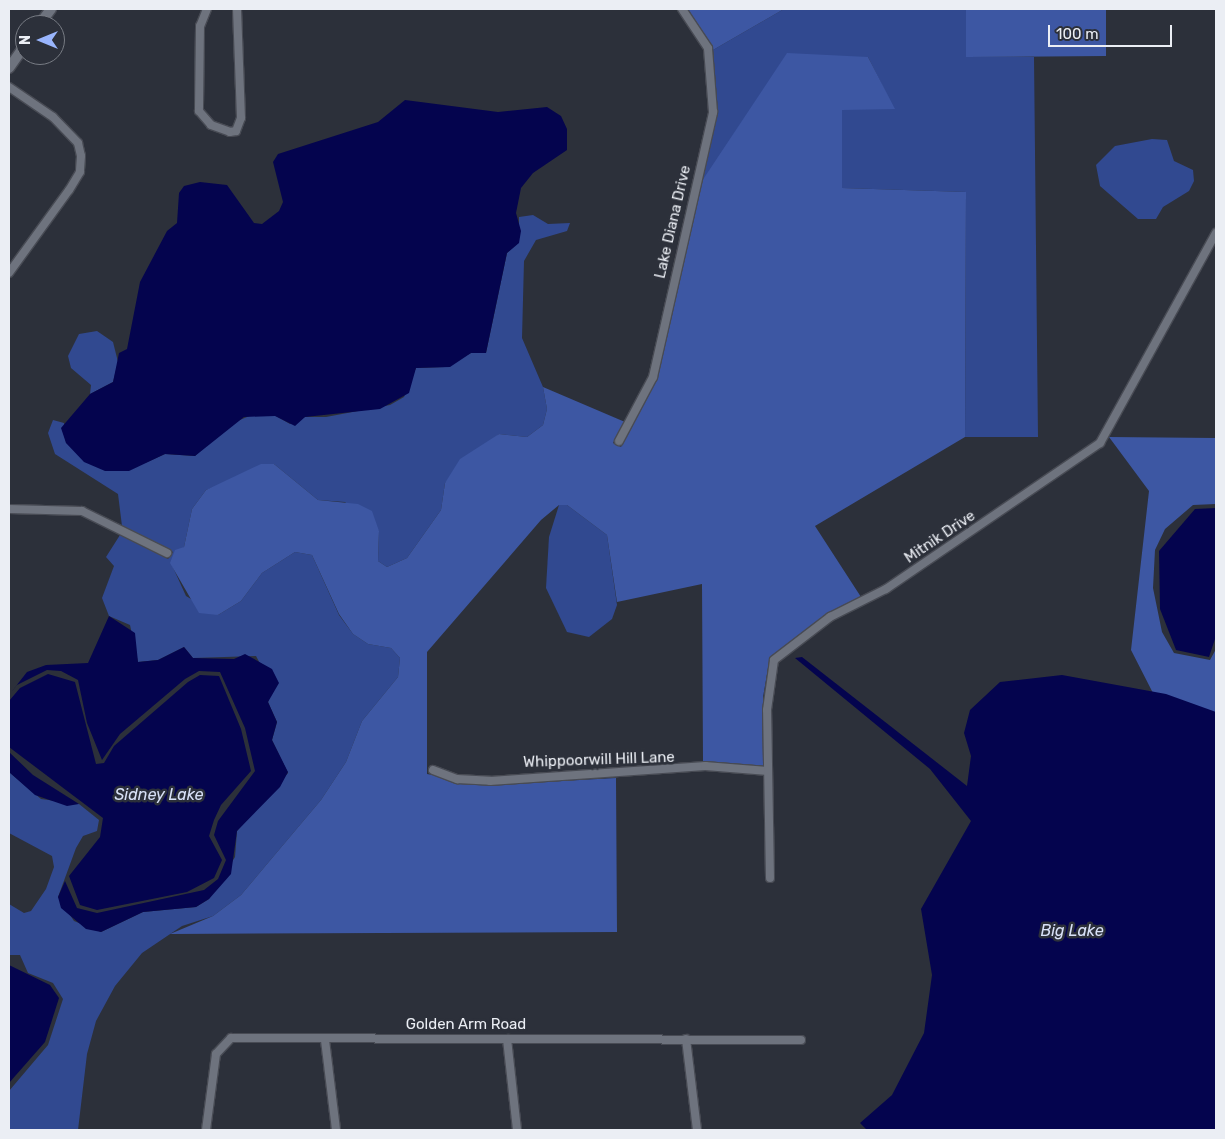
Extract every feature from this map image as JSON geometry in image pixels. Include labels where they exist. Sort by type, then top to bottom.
[{"type":"street","points":[[207,9],[200,26],[199,111],[211,126],[230,132],[236,131],[241,118],[237,9]]},
{"type":"street","name":"Lake Diana Drive","points":[[619,441],[652,377],[713,112],[708,48],[682,9]]},
{"type":"street","points":[[9,87],[53,117],[78,143],[81,156],[80,172],[69,190],[9,273]]},
{"type":"street","name":"Mitnik Drive","points":[[770,878],[768,697],[774,660],[830,617],[886,589],[1100,444],[1216,233]]},
{"type":"street","points":[[9,509],[82,511],[167,553]]},
{"type":"street","name":"Whippoorwill Hill Lane","points":[[433,770],[457,779],[490,781],[706,766],[768,771]]},
{"type":"street","name":"Golden Arm Road","points":[[206,1130],[212,1073],[220,1046],[231,1038],[325,1040],[801,1040]]},
{"type":"street","points":[[507,1039],[517,1130]]},
{"type":"street","points":[[686,1039],[697,1130]]},
{"type":"street","points":[[325,1040],[336,1130]]},
{"type":"shaded area","points":[[688,9],[784,9],[713,50]]},
{"type":"shaded area","points":[[784,9],[966,9],[966,57],[1034,57],[1038,437],[965,437],[966,192],[842,188],[842,109],[894,109],[868,57],[702,181],[718,112],[713,50]]},
{"type":"shaded area","points":[[966,9],[1106,9],[1106,56],[966,57]]},
{"type":"shaded area","points":[[787,53],[868,57],[895,109],[842,110],[842,188],[966,192],[965,437],[815,526],[861,597],[827,614],[770,657],[763,697],[763,766],[703,762],[702,584],[617,602],[607,535],[567,505],[559,505],[541,520],[427,652],[427,774],[489,785],[616,778],[617,932],[170,934],[213,916],[241,895],[321,800],[346,762],[362,721],[398,677],[400,658],[391,648],[368,644],[353,634],[339,614],[312,555],[295,552],[262,573],[241,601],[218,615],[199,613],[170,563],[175,550],[184,547],[192,509],[206,490],[261,464],[274,464],[318,500],[358,504],[372,511],[379,531],[378,561],[387,567],[407,558],[441,510],[445,483],[460,459],[499,434],[527,437],[543,425],[547,409],[543,387],[625,422],[613,443],[621,447],[657,378],[702,181]]},
{"type":"shaded area","points":[[1152,139],[1167,140],[1174,161],[1193,170],[1194,181],[1189,191],[1163,207],[1156,219],[1138,219],[1100,186],[1096,165],[1115,146]]},
{"type":"shaded area","points":[[533,215],[548,224],[570,223],[567,231],[536,240],[524,261],[522,338],[543,387],[547,409],[543,425],[527,437],[499,434],[445,483],[441,510],[407,558],[387,567],[378,561],[379,531],[345,502],[318,500],[274,464],[206,490],[192,509],[184,547],[171,563],[186,596],[218,615],[241,601],[262,573],[295,552],[312,555],[339,615],[353,634],[368,644],[391,648],[400,658],[398,677],[362,721],[346,762],[321,800],[241,895],[213,916],[182,926],[142,953],[115,986],[96,1021],[87,1054],[78,1130],[9,1130],[9,1091],[48,1045],[63,999],[53,983],[28,973],[20,955],[9,955],[9,904],[24,913],[31,911],[46,889],[54,867],[52,856],[9,833],[9,772],[41,799],[79,804],[99,820],[97,831],[83,836],[76,848],[58,897],[74,921],[101,932],[143,912],[196,907],[209,899],[235,857],[237,831],[288,773],[272,740],[277,722],[268,702],[273,688],[256,656],[193,658],[184,647],[158,660],[138,662],[130,625],[109,616],[102,598],[114,566],[106,557],[120,535],[168,559],[173,552],[122,526],[118,494],[55,454],[48,433],[53,420],[64,423],[66,443],[145,463],[165,454],[195,456],[230,424],[252,415],[276,416],[290,424],[305,417],[326,417],[390,405],[404,397],[416,368],[445,367],[471,353],[486,353],[507,253],[519,242],[519,217]]},
{"type":"shaded area","points":[[97,331],[113,342],[118,362],[113,382],[90,394],[91,385],[71,368],[68,356],[79,334]]},
{"type":"shaded area","points":[[1109,437],[1216,438],[1216,504],[1193,505],[1165,529],[1155,550],[1153,588],[1162,632],[1174,653],[1210,660],[1216,649],[1216,735],[1155,697],[1131,650],[1149,491]]},
{"type":"shaded area","points":[[559,505],[567,505],[607,535],[617,605],[612,619],[589,637],[567,632],[546,588],[549,537]]},
{"type":"water","points":[[405,100],[498,112],[547,107],[561,116],[567,129],[567,150],[533,173],[521,188],[516,213],[521,231],[519,243],[507,253],[486,353],[471,353],[450,367],[416,368],[409,393],[380,409],[305,417],[295,426],[275,416],[244,417],[195,456],[165,454],[129,471],[105,471],[84,462],[66,443],[61,428],[90,394],[113,382],[119,353],[127,349],[140,282],[167,231],[177,223],[179,193],[184,186],[200,182],[227,185],[254,223],[262,224],[279,211],[283,202],[273,162],[278,154],[378,122]]},
{"type":"water","points":[[1216,508],[1216,636],[1209,657],[1176,650],[1160,609],[1159,551],[1195,509]]},
{"type":"water","points":[[109,616],[135,633],[138,662],[158,660],[184,647],[193,658],[234,659],[245,654],[272,669],[279,683],[268,702],[277,722],[272,740],[288,772],[280,787],[237,831],[231,874],[209,899],[196,907],[143,912],[101,932],[86,929],[61,908],[58,897],[65,881],[77,908],[97,913],[204,890],[218,879],[226,860],[214,835],[218,821],[255,771],[245,728],[220,672],[199,671],[185,679],[120,734],[102,760],[87,723],[78,680],[61,671],[47,670],[17,685],[9,695],[27,672],[46,665],[88,663]]},
{"type":"water","name":"Big Lake","points":[[802,657],[967,786],[971,756],[964,733],[970,710],[1000,682],[1062,675],[1166,694],[1216,712],[1216,1130],[867,1130],[860,1123],[892,1095],[924,1033],[932,975],[921,909],[971,821],[930,769],[795,658]]},
{"type":"water","name":"Sidney Lake","points":[[48,674],[75,682],[96,764],[104,763],[114,746],[188,682],[200,675],[219,676],[241,729],[251,771],[221,805],[214,820],[209,836],[222,860],[214,878],[187,892],[97,910],[80,905],[69,876],[100,837],[103,818],[9,747],[9,701],[20,688]]},
{"type":"water","points":[[9,752],[33,775],[79,804],[67,806],[35,795],[9,772]]},
{"type":"water","points":[[9,965],[50,985],[59,998],[45,1042],[9,1083]]}]
